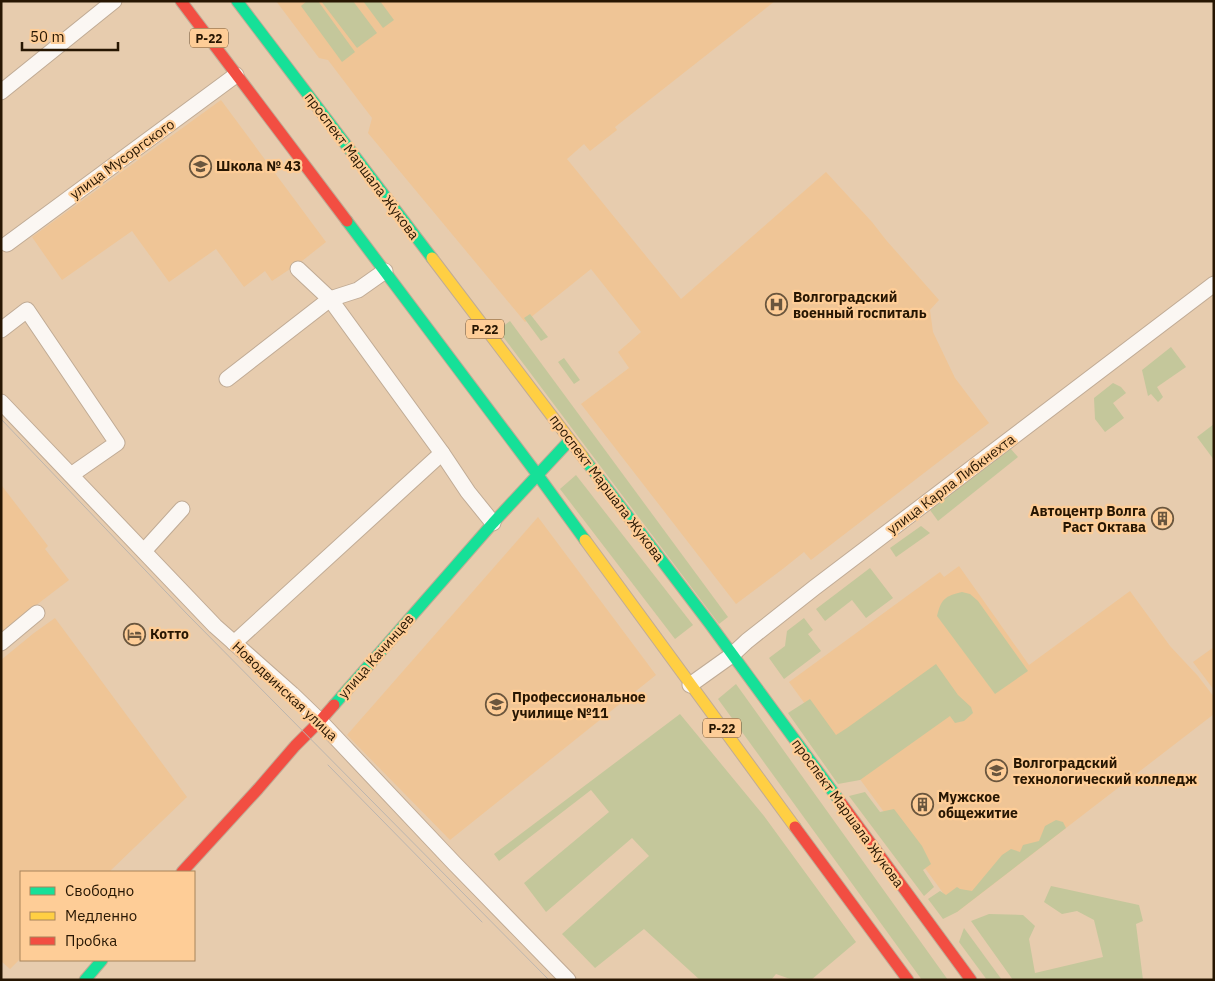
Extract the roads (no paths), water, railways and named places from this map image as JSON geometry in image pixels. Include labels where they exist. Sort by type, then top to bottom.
[{"type":"main road","name":"Р-22","points":[[182,1],[537,474],[908,980]]},
{"type":"main road","name":"проспект Маршала Жукова","points":[[237,1],[732,655],[971,980]]},
{"type":"main road","name":"улица Качинцев","points":[[183,871],[295,746],[320,721],[537,474],[570,440]]},
{"type":"main road","points":[[85,980],[101,961]]},
{"type":"street","points":[[1,92],[114,1]]},
{"type":"street","name":"улица Мусоргского","points":[[8,244],[236,75]]},
{"type":"street","points":[[298,269],[330,299],[442,453],[468,492],[494,523]]},
{"type":"street","points":[[227,379],[330,299],[358,290],[385,271]]},
{"type":"street","name":"улица Карла Либкнехта","points":[[690,685],[732,655],[822,582],[1214,284]]},
{"type":"street","points":[[1,330],[27,310],[117,443],[71,475]]},
{"type":"street","name":"Новодвинская улица","points":[[1,402],[215,626],[320,721],[568,980]]},
{"type":"street","points":[[234,643],[442,453]]},
{"type":"street","points":[[144,551],[182,509]]},
{"type":"street","points":[[1,642],[37,613]]},
{"type":"tram line","points":[[1,419],[187,614],[549,980]]},
{"type":"tram line","points":[[328,765],[482,922]]},
{"type":"place","name":"Школа № 43","points":[[200,166]]},
{"type":"place","name":"Волгоградский военный госпиталь","points":[[777,305]]},
{"type":"place","name":"Автоцентр Волга Раст Октава","points":[[1162,519]]},
{"type":"place","name":"Котто","points":[[134,634]]},
{"type":"place","name":"Профессиональное училище №11","points":[[496,705]]},
{"type":"place","name":"Волгоградский технологический колледж","points":[[997,771]]},
{"type":"place","name":"Мужское общежитие","points":[[922,805]]}]
